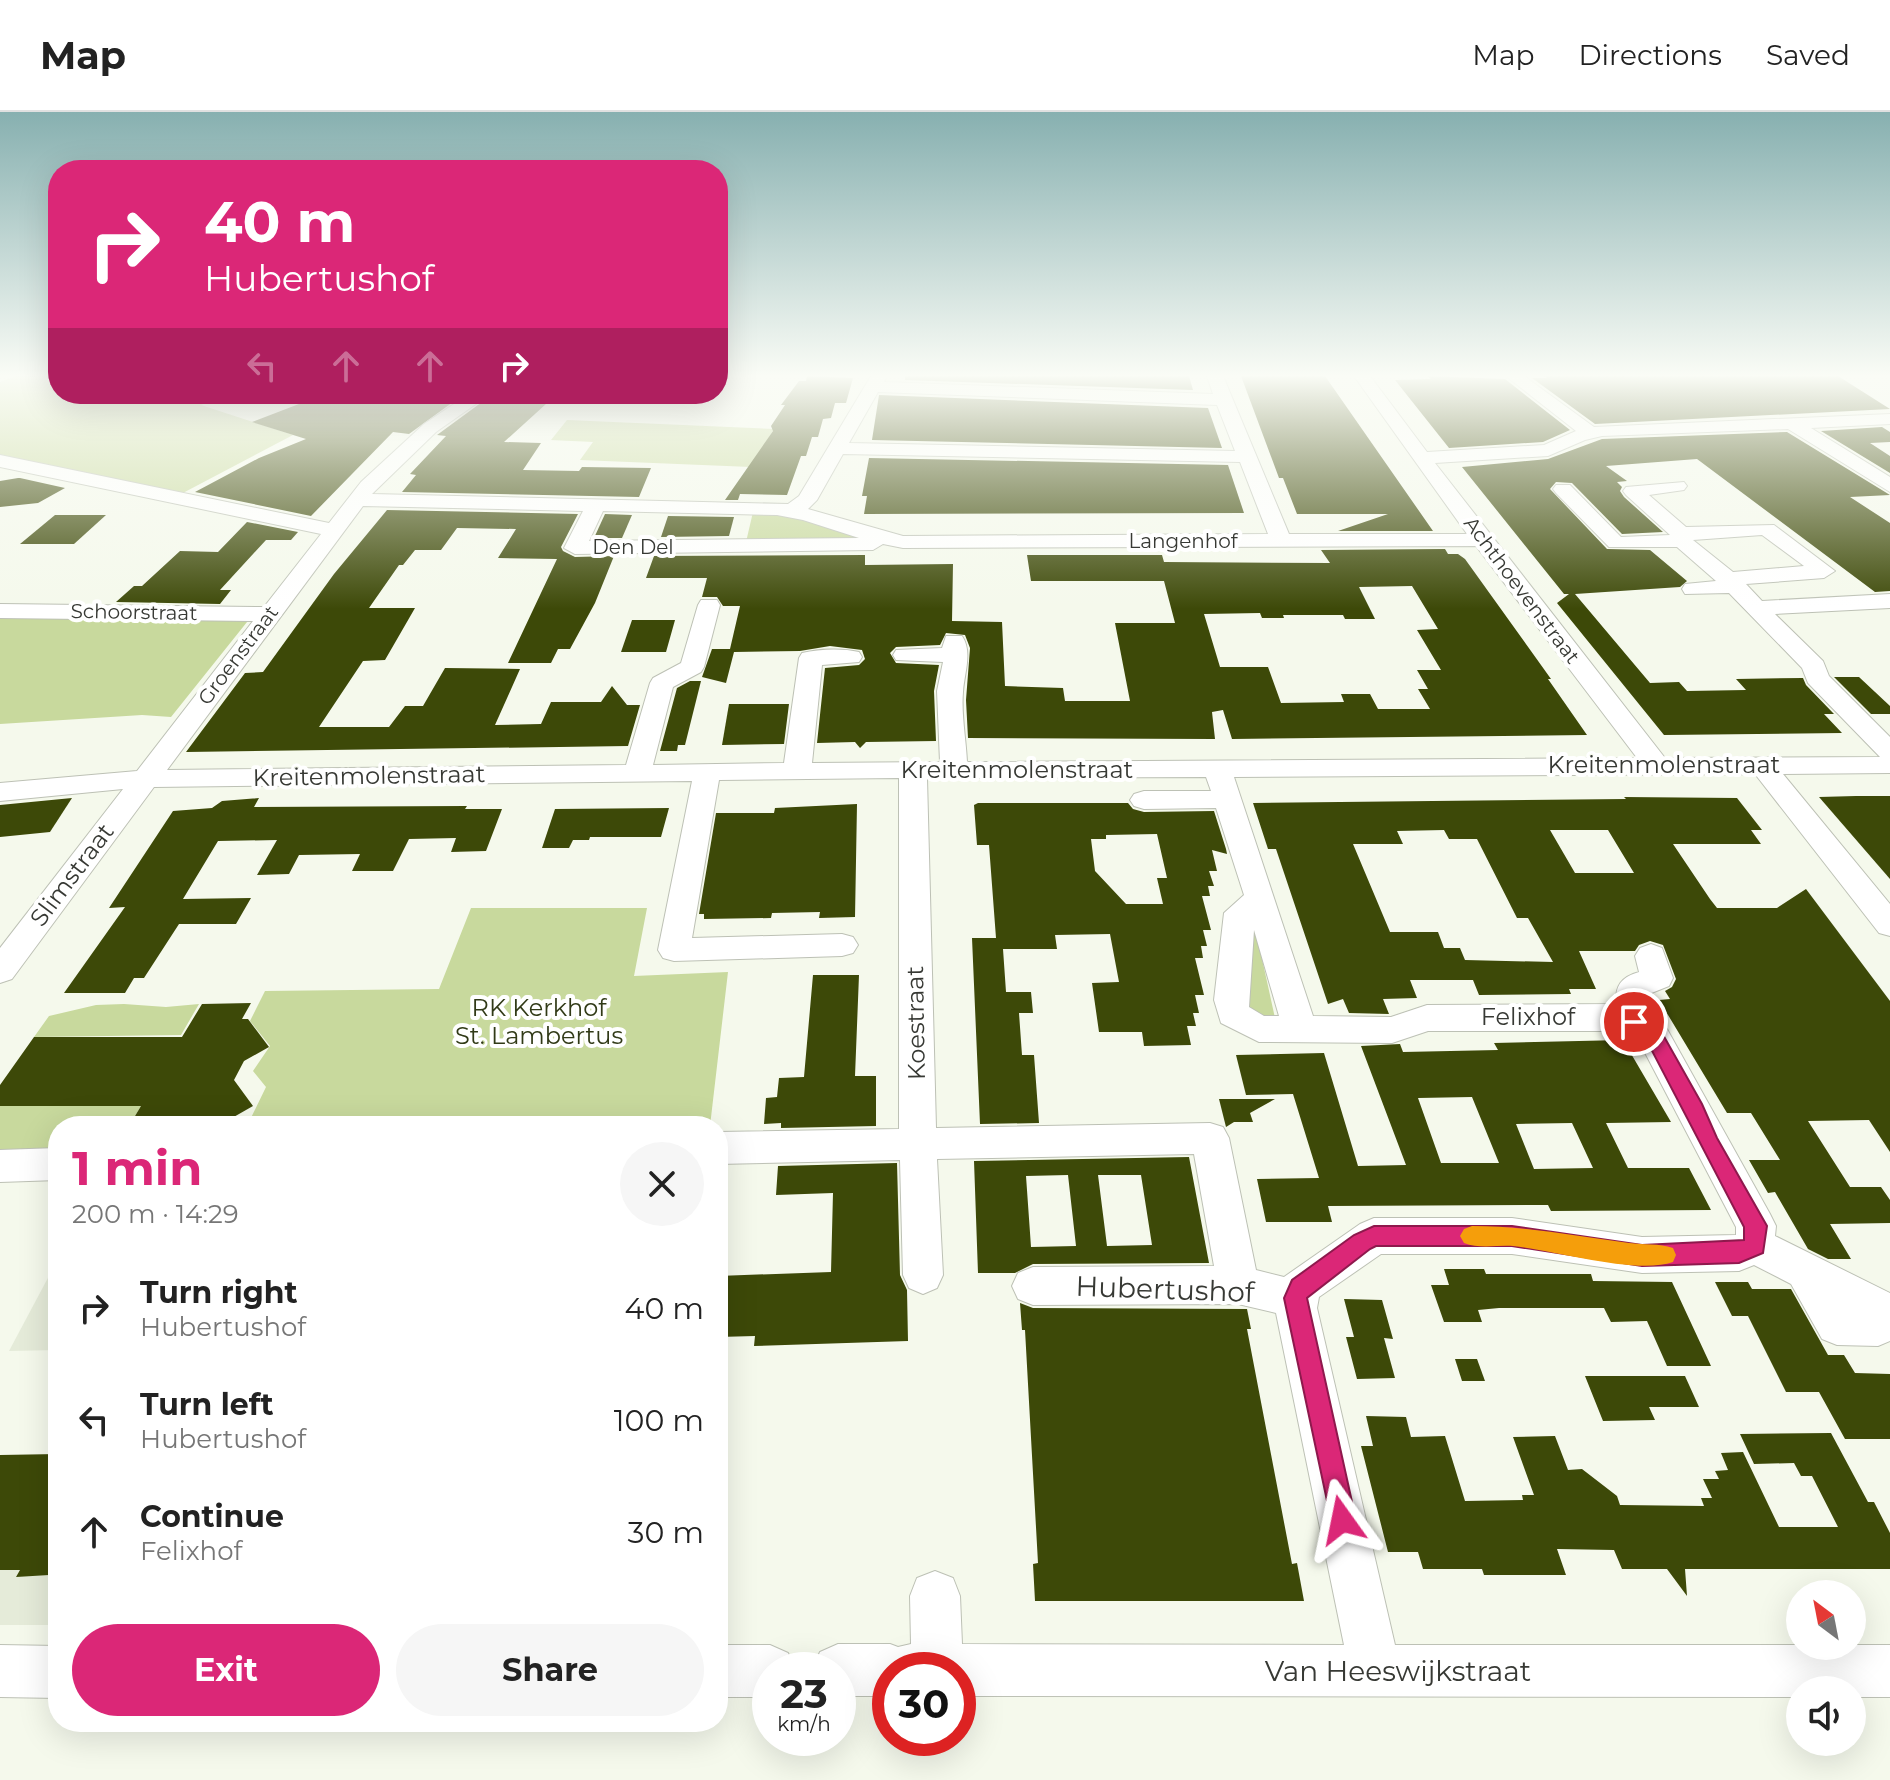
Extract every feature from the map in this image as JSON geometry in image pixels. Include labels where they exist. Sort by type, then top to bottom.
[{"type":"street","name":"Groenstraat","points":[[143,779],[333,530],[402,454]]},
{"type":"street","points":[[793,510],[807,500],[835,454]]},
{"type":"street","points":[[1105,454],[1250,457]]},
{"type":"street","points":[[1248,454],[1281,540]]},
{"type":"street","name":"Achthoevenstraat","points":[[1420,454],[1482,540],[1656,765]]},
{"type":"street","points":[[1423,458],[1488,454]]},
{"type":"street","points":[[1840,454],[1890,486]]},
{"type":"street","points":[[0,461],[157,496],[333,530]]},
{"type":"street","points":[[1624,470],[1648,488]]},
{"type":"street","points":[[1677,486],[1633,491],[1814,666],[1817,678],[1888,763]]},
{"type":"street","points":[[1563,489],[1616,543],[1767,529],[1824,571],[1693,589]]},
{"type":"street","name":"Langenhof","points":[[357,500],[793,510],[883,539],[903,542],[1482,540]]},
{"type":"street","name":"Den Del","points":[[596,505],[575,548],[738,546]]},
{"type":"street","points":[[738,546],[747,508]]},
{"type":"street","name":"Langenhof","points":[[738,546],[869,546],[883,539]]},
{"type":"street","points":[[1756,608],[1890,601]]},
{"type":"street","points":[[637,773],[662,683],[692,667],[709,605]]},
{"type":"street","name":"Schoorstraat","points":[[0,611],[269,614]]},
{"type":"street","points":[[905,655],[954,648],[955,673],[950,691],[954,770]]},
{"type":"street","points":[[797,771],[811,658],[850,657]]},
{"type":"street","name":"Kreitenmolenstraat","points":[[143,779],[954,770],[1222,784],[1656,765],[1888,763]]},
{"type":"street","points":[[1762,765],[1890,925]]},
{"type":"street","name":"Koestraat","points":[[913,770],[923,1275]]},
{"type":"street","points":[[707,772],[674,950],[842,945]]},
{"type":"street","points":[[0,792],[143,779]]},
{"type":"street","name":"Slimstraat","points":[[0,971],[143,779]]},
{"type":"street","points":[[1144,800],[1222,784],[1300,1029]]},
{"type":"street","name":"Felixhof","points":[[1260,898],[1240,913],[1231,1000],[1233,1014],[1259,1029],[1392,1030],[1427,1018],[1617,1017],[1634,1022]]},
{"type":"street","points":[[1651,956],[1657,978],[1638,984],[1632,991],[1634,1022],[1655,1038],[1707,1141],[1756,1226],[1755,1246]]},
{"type":"street","points":[[728,1148],[918,1143],[1211,1143],[1238,1285]]},
{"type":"street","points":[[0,1166],[48,1164]]},
{"type":"street","points":[[1375,1671],[1295,1298],[1300,1287],[1374,1236],[1512,1236],[1642,1255],[1739,1253],[1755,1246]]},
{"type":"street","points":[[1755,1246],[1805,1271],[1837,1325],[1878,1326],[1885,1311]]},
{"type":"street","name":"Hubertushof","points":[[1033,1286],[1238,1285],[1295,1298]]},
{"type":"street","points":[[935,1596],[937,1652]]},
{"type":"street","name":"Van Heeswijkstraat","points":[[976,1670],[1890,1671]]},
{"type":"street","points":[[0,1671],[48,1672]]},
{"type":"street","points":[[728,1671],[752,1671]]},
{"type":"shaded area","points":[[48,1278],[48,1350],[9,1351]]},
{"type":"shaded area","points":[[48,1455],[48,1625],[0,1625],[0,1550]]},
{"type":"green space","points":[[0,454],[257,454],[181,494],[0,458]]},
{"type":"green space","points":[[584,454],[759,454],[751,467],[580,460]]},
{"type":"green space","points":[[753,512],[780,512],[869,540],[746,542]]},
{"type":"green space","points":[[0,616],[251,617],[171,717],[142,715],[0,724]]},
{"type":"green space","name":"RK Kerkhof St. Lambertus","points":[[471,908],[647,908],[634,976],[728,972],[711,1116],[252,1116],[266,1087],[253,1071],[270,1046],[250,1021],[265,991],[439,989]]},
{"type":"green space","points":[[1253,918],[1275,1018],[1257,1019],[1243,1010]]},
{"type":"green space","points":[[199,1004],[181,1035],[34,1037],[49,1016],[96,1005],[166,1007]]},
{"type":"green space","points":[[0,1106],[141,1106],[135,1116],[48,1116],[48,1160],[0,1160]]},
{"type":"building","points":[[269,454],[372,454],[311,516],[195,492]]},
{"type":"building","points":[[429,454],[534,454],[523,470],[651,468],[639,497],[402,492],[416,475],[410,474]]},
{"type":"building","points":[[757,454],[807,454],[801,456],[787,495],[740,494],[738,500],[725,500]]},
{"type":"building","points":[[1270,454],[1379,454],[1433,531],[1338,531],[1388,514],[1297,514],[1283,478],[1279,478]]},
{"type":"building","points":[[1562,454],[1823,454],[1890,495],[1850,497],[1890,523],[1890,591],[1875,592],[1697,459],[1606,466],[1627,481],[1617,482],[1622,487],[1620,491],[1624,497],[1663,532],[1622,534],[1572,483],[1556,482],[1550,489],[1607,549],[1650,550],[1687,581],[1680,587],[1575,594],[1650,683],[1679,682],[1687,691],[1746,690],[1736,679],[1803,678],[1834,714],[1824,714],[1842,733],[1664,735],[1557,603],[1569,594],[1564,594],[1462,467],[1548,459]]},
{"type":"building","points":[[1859,454],[1887,454],[1890,456],[1890,473]]},
{"type":"building","points":[[869,458],[1228,465],[1244,513],[864,514],[867,496],[862,496]]},
{"type":"building","points":[[18,478],[65,488],[38,503],[0,507],[0,481]]},
{"type":"building","points":[[387,510],[578,514],[561,547],[563,551],[575,557],[614,556],[595,603],[570,649],[558,649],[551,663],[508,663],[557,559],[498,558],[516,529],[457,528],[441,550],[415,550],[403,565],[399,565],[369,608],[415,608],[385,660],[363,661],[319,727],[389,727],[405,706],[423,706],[445,668],[520,669],[495,725],[541,724],[551,702],[601,702],[612,686],[627,705],[640,705],[628,746],[186,752],[245,673],[263,672],[334,574]]},
{"type":"building","points":[[605,514],[632,515],[622,538],[594,538]]},
{"type":"building","points":[[55,515],[106,515],[74,544],[20,544]]},
{"type":"building","points":[[668,516],[734,517],[729,536],[661,537]]},
{"type":"building","points":[[247,522],[298,532],[291,540],[266,540],[220,590],[231,590],[220,604],[116,602],[134,586],[142,586],[180,551],[218,552]]},
{"type":"building","points":[[1445,549],[1448,554],[1458,554],[1465,559],[1551,679],[1548,679],[1587,735],[1232,739],[1223,710],[1212,712],[1215,739],[968,738],[966,700],[970,648],[965,635],[946,633],[940,645],[896,647],[890,653],[896,663],[939,665],[934,691],[936,741],[866,742],[860,748],[855,742],[817,743],[825,668],[859,665],[865,659],[862,650],[830,646],[800,651],[734,652],[726,683],[702,677],[712,649],[730,649],[740,606],[723,606],[717,597],[702,597],[707,578],[646,578],[654,556],[865,555],[865,565],[953,564],[952,621],[1002,622],[1005,686],[1063,688],[1065,701],[1130,701],[1115,623],[1175,623],[1164,581],[1031,581],[1027,555],[1162,555],[1164,562],[1330,563],[1321,550]],"holes":[[[1412,586],[1438,629],[1417,630],[1441,670],[1417,670],[1428,689],[1418,689],[1430,709],[1378,709],[1370,694],[1341,694],[1344,702],[1281,703],[1268,667],[1220,667],[1204,614],[1260,613],[1262,618],[1343,615],[1345,619],[1375,619],[1359,587]]]},
{"type":"building","points":[[632,620],[675,620],[666,652],[621,652]]},
{"type":"building","points":[[1834,677],[1859,677],[1890,706],[1890,714],[1871,714]]},
{"type":"building","points":[[690,681],[701,681],[685,745],[678,745],[677,751],[660,751],[677,688]]},
{"type":"building","points":[[729,704],[789,704],[784,744],[722,745]]},
{"type":"building","points":[[1890,796],[1890,879],[1819,797]]},
{"type":"building","points":[[1624,797],[1737,798],[1762,830],[1751,830],[1761,844],[1673,844],[1710,899],[1717,908],[1777,908],[1806,889],[1890,1001],[1890,1152],[1869,1120],[1808,1121],[1850,1187],[1881,1187],[1890,1200],[1890,1223],[1830,1224],[1851,1259],[1828,1259],[1808,1249],[1775,1192],[1768,1193],[1749,1160],[1780,1160],[1751,1113],[1727,1113],[1659,1000],[1670,999],[1665,991],[1672,987],[1676,979],[1663,945],[1650,941],[1639,945],[1635,951],[1579,951],[1596,989],[1569,989],[1571,994],[1479,995],[1473,980],[1410,980],[1417,998],[1383,999],[1389,1014],[1349,1013],[1343,999],[1328,1004],[1276,849],[1268,849],[1253,803],[1626,799]],"holes":[[[1444,830],[1449,839],[1477,839],[1517,918],[1528,918],[1553,962],[1465,960],[1460,948],[1444,948],[1438,932],[1390,932],[1353,844],[1403,844],[1397,831]],[[1550,830],[1608,830],[1634,873],[1575,873]]]},
{"type":"building","points":[[72,798],[50,832],[0,837],[0,805]]},
{"type":"building","points":[[259,798],[254,807],[467,806],[465,809],[502,809],[486,851],[451,852],[456,838],[409,839],[393,871],[352,871],[360,854],[299,855],[289,874],[257,875],[277,840],[218,841],[183,899],[251,898],[236,924],[179,924],[144,978],[134,978],[125,993],[64,993],[125,907],[109,908],[173,811],[212,808],[222,801]]},
{"type":"building","points":[[1128,803],[1133,809],[1144,812],[1214,811],[1226,849],[1227,854],[1212,850],[1217,871],[1209,871],[1214,886],[1208,886],[1210,896],[1202,896],[1211,930],[1203,930],[1207,946],[1201,946],[1203,958],[1195,958],[1204,995],[1195,995],[1199,1013],[1193,1013],[1196,1026],[1187,1026],[1191,1045],[1144,1046],[1142,1032],[1099,1032],[1092,983],[1119,982],[1110,934],[1055,935],[1057,949],[1003,949],[1006,992],[1031,992],[1033,1013],[1019,1013],[1022,1055],[1034,1055],[1039,1123],[980,1124],[972,938],[996,938],[989,845],[977,845],[974,805]],"holes":[[[1157,834],[1167,878],[1157,878],[1163,904],[1126,904],[1095,871],[1091,839],[1106,839],[1106,835]]]},
{"type":"building","points":[[857,804],[855,917],[819,918],[820,912],[772,913],[771,918],[704,919],[704,914],[699,914],[716,813],[774,813],[775,808]]},
{"type":"building","points":[[669,808],[661,837],[590,837],[589,840],[573,840],[569,848],[542,848],[555,809]]},
{"type":"building","points":[[813,975],[859,975],[855,1076],[876,1076],[876,1126],[781,1128],[781,1123],[764,1124],[766,1098],[777,1097],[779,1078],[804,1077]]},
{"type":"building","points":[[251,1003],[242,1019],[248,1019],[269,1047],[244,1061],[234,1080],[253,1106],[236,1116],[135,1116],[141,1106],[0,1106],[0,1085],[34,1037],[182,1037],[202,1004]]},
{"type":"building","points":[[1623,1040],[1671,1122],[1606,1123],[1628,1168],[1689,1168],[1711,1210],[1551,1211],[1548,1205],[1328,1206],[1332,1222],[1266,1222],[1257,1179],[1319,1178],[1293,1094],[1246,1095],[1236,1055],[1324,1053],[1358,1166],[1406,1165],[1361,1046],[1400,1044],[1403,1052],[1498,1050],[1494,1043]],"holes":[[[1472,1097],[1499,1163],[1441,1163],[1418,1098]],[[1572,1123],[1593,1168],[1534,1169],[1516,1124]]]},
{"type":"building","points":[[1219,1099],[1275,1099],[1250,1113],[1253,1122],[1234,1122],[1226,1127]]},
{"type":"building","points":[[1189,1157],[1209,1263],[1033,1264],[1015,1273],[978,1273],[974,1161]],"holes":[[[1068,1175],[1076,1246],[1031,1247],[1026,1176]],[[1098,1175],[1141,1175],[1152,1245],[1107,1246]]]},
{"type":"building","points":[[897,1163],[900,1275],[907,1290],[908,1341],[754,1346],[755,1336],[728,1337],[728,1276],[831,1272],[833,1193],[776,1195],[778,1166]]},
{"type":"building","points":[[1444,1269],[1484,1269],[1486,1274],[1591,1274],[1593,1281],[1672,1282],[1711,1366],[1667,1366],[1647,1321],[1611,1322],[1604,1308],[1499,1308],[1478,1310],[1482,1322],[1444,1322],[1431,1285],[1449,1285]]},
{"type":"building","points":[[1715,1282],[1748,1282],[1752,1289],[1791,1289],[1828,1355],[1844,1355],[1855,1373],[1890,1374],[1890,1439],[1845,1439],[1819,1392],[1786,1392],[1748,1316],[1732,1316]]},
{"type":"building","points":[[1344,1299],[1382,1300],[1393,1339],[1384,1338],[1395,1378],[1357,1379],[1346,1337],[1354,1337]]},
{"type":"building","points":[[1020,1303],[1033,1308],[1247,1309],[1251,1329],[1247,1329],[1292,1564],[1297,1563],[1304,1601],[1035,1601],[1033,1564],[1038,1563],[1025,1330],[1022,1330]]},
{"type":"building","points":[[1455,1359],[1477,1359],[1485,1381],[1462,1381]]},
{"type":"building","points":[[1585,1376],[1685,1376],[1699,1407],[1649,1407],[1655,1420],[1603,1421]]},
{"type":"building","points":[[1366,1416],[1406,1417],[1411,1437],[1445,1436],[1465,1501],[1523,1500],[1522,1495],[1534,1495],[1513,1437],[1555,1436],[1568,1470],[1582,1469],[1617,1496],[1620,1505],[1704,1506],[1701,1498],[1712,1498],[1703,1479],[1719,1479],[1715,1471],[1728,1470],[1721,1453],[1743,1452],[1779,1527],[1838,1527],[1812,1476],[1801,1476],[1794,1463],[1754,1464],[1740,1434],[1831,1433],[1868,1502],[1874,1502],[1890,1533],[1890,1569],[1685,1569],[1687,1596],[1667,1569],[1622,1569],[1614,1550],[1557,1549],[1566,1575],[1484,1575],[1482,1569],[1423,1569],[1418,1552],[1388,1552],[1361,1446],[1373,1446]]},
{"type":"building","points":[[48,1454],[48,1575],[16,1577],[20,1570],[0,1570],[0,1455]]},
{"type":"slow traffic","points":[[1472,1236],[1512,1236],[1642,1255],[1665,1255]]},
{"type":"route","points":[[1342,1520],[1295,1298],[1300,1287],[1362,1242],[1374,1236],[1512,1236],[1642,1255],[1739,1253],[1755,1246],[1756,1226],[1707,1141],[1695,1110],[1655,1038],[1634,1022]]}]
